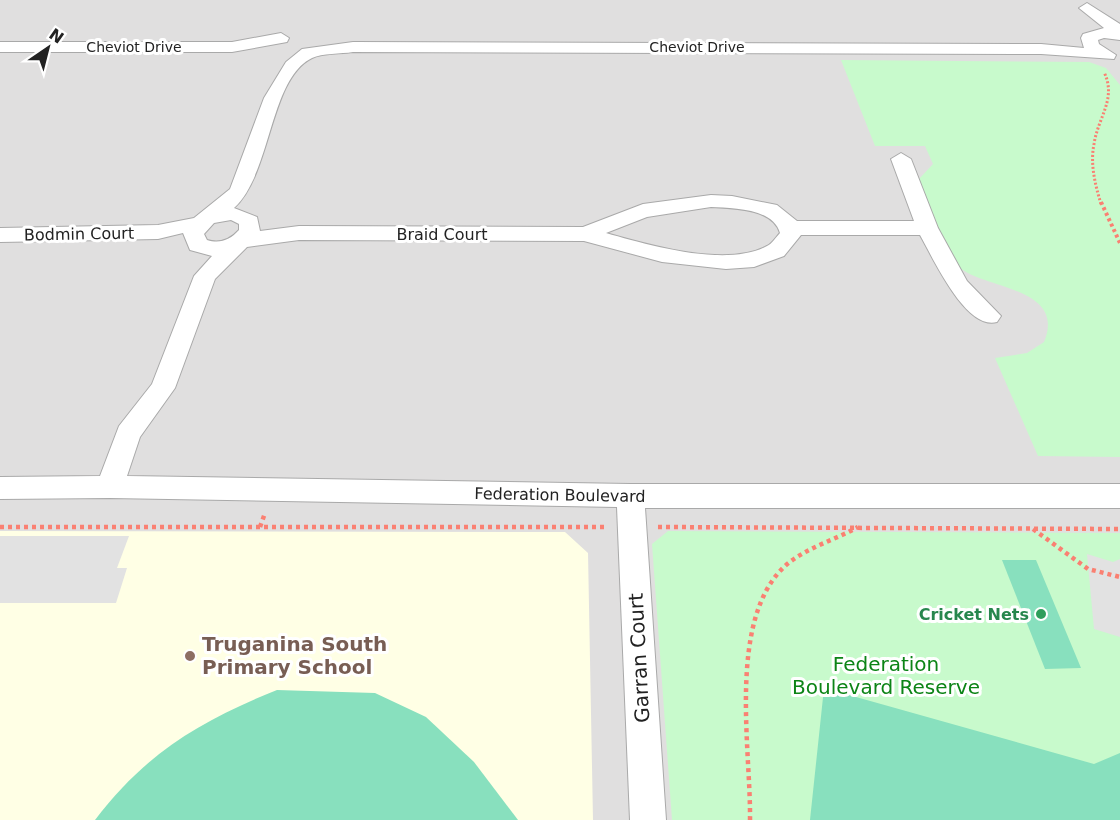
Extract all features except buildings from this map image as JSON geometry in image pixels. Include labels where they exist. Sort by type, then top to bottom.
[{"type":"street","points":[[1087,4],[1120,34]]},
{"type":"street","points":[[1087,4],[1089,38],[1092,47],[1110,60]]},
{"type":"street","name":"Cheviot Drive","points":[[1041,49],[1076,43],[1102,33],[1120,34]]},
{"type":"street","name":"Cheviot Drive","points":[[0,47],[232,47],[291,50],[353,47],[1041,49],[1110,60]]},
{"type":"street","points":[[110,487],[123,443],[134,423],[163,388],[205,276],[244,232],[239,191],[291,50]]},
{"type":"street","points":[[901,159],[927,228],[959,286],[989,316]]},
{"type":"street","points":[[205,276],[200,246],[193,234],[205,220],[239,191]]},
{"type":"street","name":"Braid Court","points":[[244,232],[585,234],[675,258],[734,260],[760,257],[774,251],[789,238],[790,228],[770,210],[741,203],[711,201],[643,211],[585,234]]},
{"type":"street","name":"Bodmin Court","points":[[0,235],[158,232],[227,213],[244,232],[222,249],[200,246],[158,232]]},
{"type":"street","points":[[790,228],[927,228]]},
{"type":"street","name":"Federation Boulevard","points":[[0,488],[110,487],[630,496],[1120,496]]},
{"type":"street","name":"Garran Court","points":[[630,496],[648,820]]},
{"type":"path","points":[[1110,60],[1105,73],[1112,92],[1110,105],[1094,141],[1095,176],[1103,214],[1120,243]]},
{"type":"path","points":[[0,527],[1120,529]]},
{"type":"path","points":[[750,820],[750,751],[745,666],[751,630],[760,606],[774,580],[787,565],[859,527]]},
{"type":"path","points":[[1033,528],[1088,569],[1120,577]]},
{"type":"shaded area","points":[[0,0],[1120,0],[1120,820],[0,820]]},
{"type":"shaded area","name":"Truganina South Primary School","points":[[0,531],[565,532],[588,553],[593,820],[0,820]]},
{"type":"shaded area","points":[[0,536],[129,536],[117,568],[127,568],[116,603],[0,603]]},
{"type":"shaded area","points":[[1087,554],[1113,562],[1120,559],[1120,637],[1094,629]]},
{"type":"green space","points":[[841,60],[1089,62],[1106,68],[1120,85],[1120,457],[1038,456],[995,358],[1027,353],[1044,342],[1048,324],[1044,310],[1034,300],[1019,292],[970,274],[959,267],[942,239],[919,179],[933,164],[925,146],[875,146]]},
{"type":"green space","name":"Federation Boulevard Reserve","points":[[668,531],[1120,533],[1120,820],[672,820],[652,544]]},
{"type":"green space","name":"Cricket Nets","points":[[1002,560],[1036,560],[1081,668],[1045,669]]},
{"type":"green space","points":[[824,688],[1094,764],[1120,753],[1120,820],[810,820]]},
{"type":"green space","points":[[277,690],[375,693],[426,717],[474,762],[518,820],[95,820],[134,776],[176,742],[223,714]]},
{"type":"place","name":"Cricket Nets","points":[[1041,614]]},
{"type":"place","name":"Truganina South Primary School","points":[[190,656]]}]
